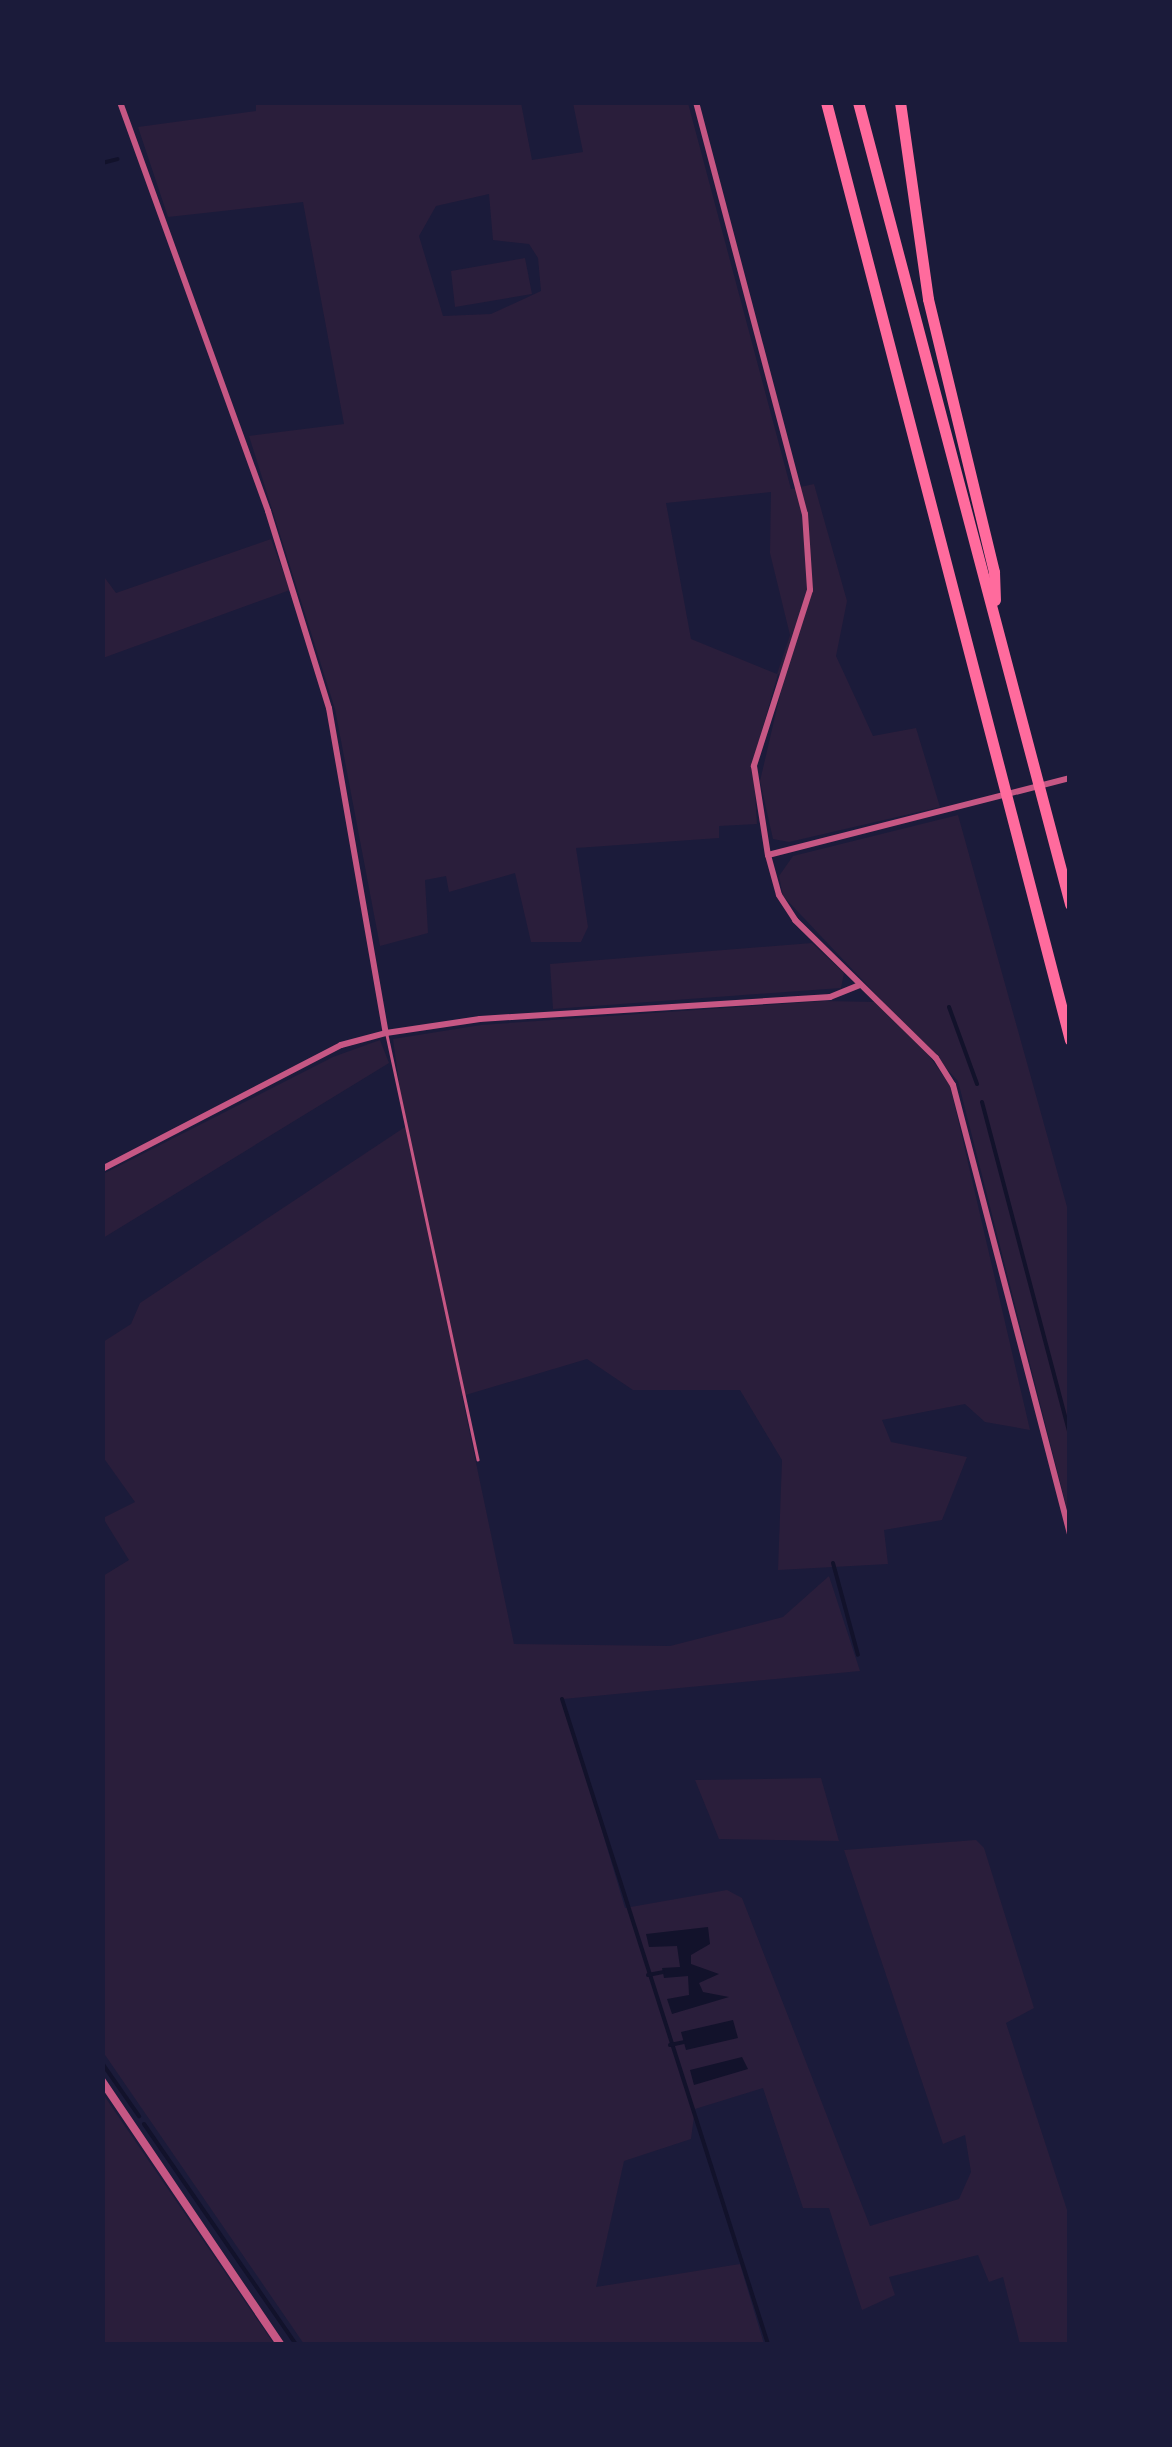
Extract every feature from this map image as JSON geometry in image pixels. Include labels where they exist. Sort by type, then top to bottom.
[{"type":"highway","points":[[826,102],[1070,1040]]},
{"type":"highway","points":[[858,102],[980,576],[995,609],[1070,904]]},
{"type":"highway","points":[[900,102],[928,299],[994,572],[995,609]]},
{"type":"street","points":[[120,102],[268,511],[330,708],[386,1033]]},
{"type":"street","points":[[696,102],[805,514],[810,590],[754,766],[768,855],[779,895],[796,920],[936,1058],[953,1085],[1070,1535]]},
{"type":"street","points":[[768,855],[954,811],[1070,778]]},
{"type":"street","points":[[102,1169],[341,1045],[386,1033],[480,1019],[830,997],[858,985]]},
{"type":"street","points":[[102,2081],[280,2344]]},
{"type":"lane","points":[[386,1033],[478,1459]]},
{"type":"shaded area","points":[[256,103],[521,103],[532,160],[583,152],[573,103],[688,103],[791,489],[814,484],[847,601],[836,656],[873,736],[916,728],[940,807],[789,842],[773,839],[760,781],[784,678],[778,674],[753,762],[757,824],[719,826],[719,838],[576,848],[588,927],[581,942],[531,942],[515,873],[449,892],[446,876],[425,880],[428,933],[380,946],[335,709],[249,436],[344,424],[303,202],[168,217],[138,127],[256,111]],"holes":[[[489,194],[493,240],[529,244],[538,258],[541,291],[491,314],[443,316],[419,236],[436,206]],[[771,492],[770,553],[790,635],[777,674],[691,639],[666,503]]]},
{"type":"shaded area","points":[[525,258],[532,294],[455,307],[451,271]]},
{"type":"shaded area","points":[[271,539],[290,590],[103,658],[102,574],[116,593]]},
{"type":"shaded area","points":[[958,815],[1069,1214],[1069,1517],[958,1081],[783,896],[779,876],[793,856]]},
{"type":"shaded area","points":[[812,943],[844,973],[841,988],[553,1009],[550,964]]},
{"type":"shaded area","points":[[824,1001],[876,1002],[920,1043],[950,1085],[1030,1430],[985,1422],[965,1404],[882,1420],[891,1442],[967,1457],[942,1520],[884,1530],[888,1564],[778,1570],[782,1460],[740,1390],[633,1390],[587,1359],[462,1396],[514,1644],[670,1646],[783,1617],[829,1576],[860,1671],[563,1699],[625,1908],[727,1890],[742,1898],[870,2226],[959,2199],[971,2172],[965,2135],[943,2144],[844,1850],[976,1840],[984,1848],[1034,2008],[1006,2023],[1069,2216],[1069,2344],[1020,2344],[1003,2277],[989,2282],[978,2255],[889,2277],[895,2295],[862,2310],[829,2208],[803,2208],[763,2088],[695,2109],[691,2139],[624,2161],[596,2287],[740,2264],[764,2344],[304,2344],[103,2052],[103,1576],[129,1560],[103,1518],[135,1502],[103,1457],[103,1342],[131,1324],[140,1303],[405,1127],[393,1039],[481,1025]]},
{"type":"shaded area","points":[[380,1040],[389,1063],[103,1238],[103,1174],[333,1057]]},
{"type":"shaded area","points":[[821,1778],[839,1841],[719,1839],[695,1780]]},
{"type":"shaded area","points":[[708,1927],[710,1944],[691,1955],[691,1964],[719,1974],[699,1983],[703,1992],[729,1997],[672,2014],[667,1999],[689,1995],[688,1976],[664,1978],[662,1968],[680,1967],[677,1946],[649,1947],[646,1934]]},
{"type":"shaded area","points":[[733,2020],[738,2038],[686,2050],[681,2032]]},
{"type":"shaded area","points":[[742,2057],[748,2069],[694,2085],[690,2070]]},
{"type":"shaded area","points":[[103,2094],[274,2344],[103,2344]]},
{"type":"waterway","points":[[102,163],[118,159]]},
{"type":"waterway","points":[[949,1007],[977,1084]]},
{"type":"waterway","points":[[982,1102],[1070,1435]]},
{"type":"waterway","points":[[833,1563],[858,1655]]},
{"type":"waterway","points":[[562,1699],[768,2344]]},
{"type":"waterway","points":[[648,1975],[663,1972]]},
{"type":"waterway","points":[[670,2045],[684,2042]]},
{"type":"waterway","points":[[102,2063],[139,2116]]},
{"type":"waterway","points":[[144,2124],[296,2344]]}]
